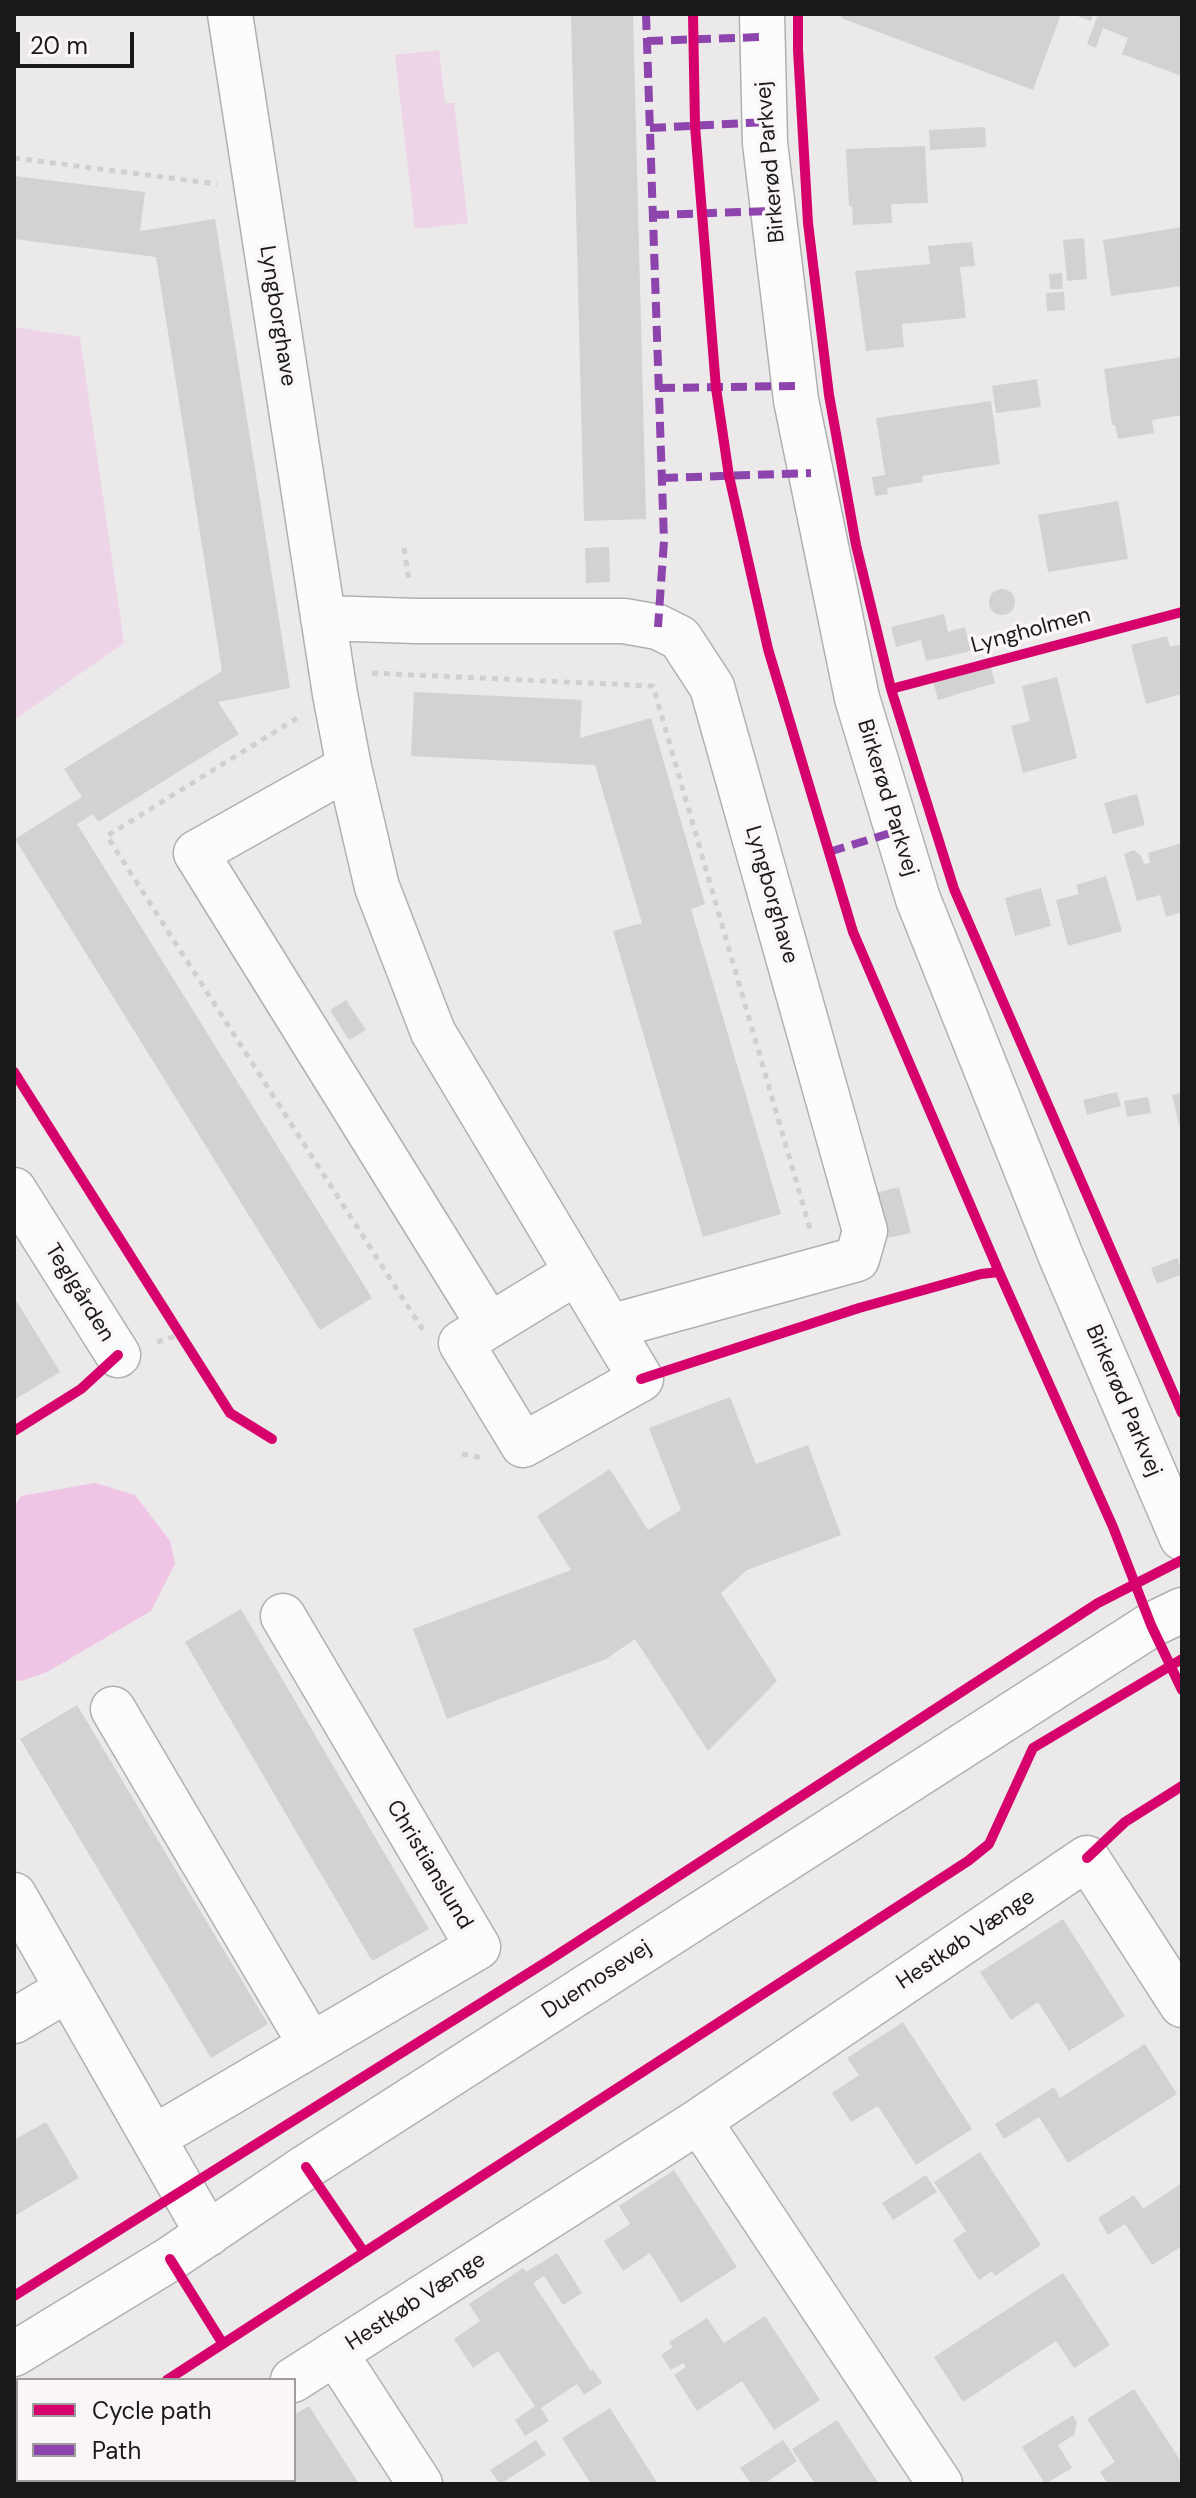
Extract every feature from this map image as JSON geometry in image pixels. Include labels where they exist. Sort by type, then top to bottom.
[{"type":"street","name":"Lyngborghave","points":[[230,14],[331,672],[377,887],[433,1032],[577,1272],[610,1327],[641,1379],[523,1445],[461,1343],[577,1272]]},
{"type":"street","name":"Birkerød Parkvej","points":[[762,14],[765,143],[796,400],[857,698],[918,899],[1062,1259],[1182,1538]]},
{"type":"street","name":"Lyngborghave","points":[[323,618],[624,621],[658,627],[680,638],[712,687],[865,1231],[857,1259],[610,1327]]},
{"type":"street","points":[[349,767],[196,853],[489,1325]]},
{"type":"street","name":"Teglgården","points":[[14,1190],[118,1355]]},
{"type":"street","name":"Duemosevej","points":[[14,2354],[208,2234],[306,2167],[1151,1625],[1182,1610]]},
{"type":"street","name":"Christianslund","points":[[153,2138],[478,1947],[283,1616]]},
{"type":"street","points":[[113,1709],[311,2045]]},
{"type":"street","name":"Hestkøb Vænge","points":[[296,2378],[699,2121],[1087,1858],[1182,2005]]},
{"type":"street","points":[[14,1895],[208,2234]]},
{"type":"street","points":[[14,2021],[68,1989]]},
{"type":"street","points":[[699,2121],[940,2484]]},
{"type":"street","name":"Hestkøb Vænge","points":[[335,2353],[420,2484]]},
{"type":"path","points":[[14,158],[257,189]]},
{"type":"path","points":[[331,672],[653,686],[822,1269]]},
{"type":"path","points":[[171,1322],[188,1348]]},
{"type":"shaded area","points":[[439,50],[445,103],[454,103],[468,223],[415,229],[395,55]]},
{"type":"shaded area","points":[[14,327],[80,337],[124,643],[14,720]]},
{"type":"shaded area","points":[[95,1483],[135,1495],[170,1541],[175,1564],[151,1611],[47,1672],[21,1681],[14,1680],[14,1507],[21,1496]]},
{"type":"building","points":[[571,14],[633,14],[646,519],[584,521]]},
{"type":"building","points":[[842,14],[1054,14],[1060,17],[1033,90],[841,18]]},
{"type":"building","points":[[1072,14],[1093,14],[1091,21]]},
{"type":"building","points":[[1098,14],[1182,16],[1182,76],[1122,54],[1128,38],[1103,28],[1096,48],[1087,44]]},
{"type":"building","points":[[985,127],[986,147],[930,150],[929,130]]},
{"type":"building","points":[[925,146],[928,203],[891,204],[892,223],[853,225],[846,149]]},
{"type":"building","points":[[14,176],[145,192],[140,231],[215,219],[290,688],[218,702],[239,734],[98,822],[93,814],[77,824],[372,1298],[320,1330],[15,839],[82,797],[64,769],[222,671],[156,257],[14,239]]},
{"type":"building","points":[[1181,227],[1182,286],[1111,296],[1103,240]]},
{"type":"building","points":[[1084,238],[1087,279],[1067,281],[1063,240]]},
{"type":"building","points":[[972,242],[975,266],[960,267],[966,318],[902,324],[904,347],[866,351],[855,271],[930,264],[928,246]]},
{"type":"building","points":[[1062,273],[1063,289],[1050,289],[1049,274]]},
{"type":"building","points":[[1064,292],[1065,310],[1047,311],[1046,293]]},
{"type":"building","points":[[1182,357],[1182,415],[1152,420],[1154,433],[1118,439],[1115,425],[1112,425],[1104,369]]},
{"type":"building","points":[[1037,379],[1041,407],[996,413],[992,386]]},
{"type":"building","points":[[991,401],[1000,464],[922,476],[923,482],[887,488],[888,494],[875,496],[872,477],[885,475],[876,418]]},
{"type":"building","points":[[1118,501],[1128,559],[1048,572],[1038,515]]},
{"type":"building","points":[[609,547],[610,582],[586,583],[585,548]]},
{"type":"building","points":[[1002,589],[1011,593],[1015,602],[1011,611],[1002,615],[993,611],[989,602],[993,593]]},
{"type":"building","points":[[944,614],[948,632],[965,627],[971,651],[926,661],[921,640],[896,647],[891,627]]},
{"type":"building","points":[[1167,636],[1170,647],[1182,644],[1182,694],[1146,704],[1131,645]]},
{"type":"building","points":[[991,668],[995,683],[938,700],[933,681]]},
{"type":"building","points":[[1057,677],[1077,758],[1023,773],[1011,726],[1030,721],[1022,686]]},
{"type":"building","points":[[414,692],[582,700],[580,738],[651,718],[705,904],[691,909],[781,1214],[703,1237],[613,931],[642,923],[595,765],[411,756]]},
{"type":"building","points":[[1137,794],[1145,825],[1113,834],[1104,803]]},
{"type":"building","points":[[1182,843],[1182,912],[1166,917],[1160,895],[1137,901],[1124,854],[1134,850],[1144,864],[1150,863],[1148,853]]},
{"type":"building","points":[[1106,876],[1122,931],[1068,946],[1056,900],[1079,894],[1076,885]]},
{"type":"building","points":[[1041,888],[1051,926],[1015,936],[1005,898]]},
{"type":"building","points":[[346,1000],[366,1030],[349,1040],[330,1010]]},
{"type":"building","points":[[1117,1092],[1121,1106],[1087,1115],[1083,1100]]},
{"type":"building","points":[[1182,1093],[1182,1132],[1181,1132],[1172,1095]]},
{"type":"building","points":[[1148,1097],[1151,1113],[1127,1117],[1124,1101]]},
{"type":"building","points":[[899,1187],[911,1233],[887,1238],[875,1193]]},
{"type":"building","points":[[1178,1258],[1182,1274],[1157,1284],[1151,1268]]},
{"type":"building","points":[[14,1297],[60,1372],[14,1400]]},
{"type":"building","points":[[730,1397],[756,1464],[808,1445],[841,1535],[747,1570],[721,1593],[777,1681],[708,1751],[635,1639],[606,1659],[447,1719],[413,1629],[571,1570],[537,1516],[610,1469],[648,1530],[681,1510],[649,1428]]},
{"type":"building","points":[[241,1609],[429,1929],[372,1961],[185,1642]]},
{"type":"building","points":[[77,1705],[268,2024],[211,2058],[20,1739]]},
{"type":"building","points":[[1063,1919],[1125,2016],[1069,2051],[1038,2002],[1011,2020],[980,1972]]},
{"type":"building","points":[[903,2022],[972,2129],[916,2165],[878,2106],[851,2122],[832,2093],[859,2075],[847,2058]]},
{"type":"building","points":[[1145,2044],[1177,2094],[1068,2163],[1039,2117],[1004,2139],[995,2124],[1054,2087],[1060,2098]]},
{"type":"building","points":[[46,2122],[79,2178],[14,2216],[14,2140]]},
{"type":"building","points":[[980,2152],[1041,2245],[995,2276],[992,2271],[979,2280],[953,2240],[966,2231],[934,2182]]},
{"type":"building","points":[[674,2170],[737,2267],[681,2303],[650,2253],[623,2271],[604,2241],[630,2224],[619,2206]]},
{"type":"building","points":[[926,2175],[937,2192],[893,2220],[882,2203]]},
{"type":"building","points":[[1182,2183],[1182,2246],[1152,2265],[1125,2224],[1108,2235],[1098,2218],[1134,2195],[1143,2209]]},
{"type":"building","points":[[557,2253],[582,2293],[563,2305],[544,2276],[533,2283],[602,2383],[584,2395],[577,2384],[541,2408],[549,2421],[525,2436],[515,2420],[535,2406],[498,2351],[473,2368],[454,2339],[480,2321],[469,2304],[523,2268],[526,2272]]},
{"type":"building","points":[[1063,2273],[1110,2345],[1074,2368],[1056,2341],[963,2402],[934,2357]]},
{"type":"building","points":[[765,2316],[820,2400],[774,2430],[742,2381],[697,2411],[674,2375],[686,2367],[683,2363],[671,2370],[661,2355],[673,2347],[669,2342],[707,2318],[724,2343]]},
{"type":"building","points":[[1134,2389],[1182,2463],[1182,2484],[1108,2484],[1100,2472],[1115,2462],[1087,2419]]},
{"type":"building","points":[[309,2406],[359,2484],[243,2484],[242,2482],[296,2482],[296,2414]]},
{"type":"building","points":[[610,2408],[658,2484],[591,2484],[562,2438]]},
{"type":"building","points":[[1073,2415],[1077,2423],[1074,2435],[1058,2445],[1072,2468],[1045,2484],[1022,2447]]},
{"type":"building","points":[[837,2420],[879,2484],[815,2484],[792,2449]]},
{"type":"building","points":[[536,2440],[546,2455],[500,2484],[490,2470]]},
{"type":"building","points":[[783,2440],[797,2461],[764,2484],[751,2484],[740,2468]]},
{"type":"marked path","points":[[646,14],[664,541],[658,627]]},
{"type":"marked path","points":[[647,41],[762,37]]},
{"type":"marked path","points":[[650,128],[765,122]]},
{"type":"marked path","points":[[653,215],[773,211]]},
{"type":"marked path","points":[[659,388],[795,386]]},
{"type":"marked path","points":[[662,478],[811,473]]},
{"type":"marked path","points":[[829,852],[897,831]]},
{"type":"cycle path","points":[[693,14],[695,126],[716,388],[729,476],[768,649],[853,932],[1113,1527],[1151,1625],[1182,1690]]},
{"type":"cycle path","points":[[798,14],[808,223],[829,395],[856,545],[891,689],[954,889],[1182,1413]]},
{"type":"cycle path","name":"Lyngholmen","points":[[891,689],[1182,612]]},
{"type":"cycle path","points":[[14,1072],[230,1413],[272,1439]]},
{"type":"cycle path","points":[[641,1379],[859,1308],[981,1274],[999,1272]]},
{"type":"cycle path","points":[[14,1431],[81,1389],[118,1355]]},
{"type":"cycle path","points":[[14,2296],[551,1959],[1098,1603],[1182,1560]]},
{"type":"cycle path","points":[[170,2378],[968,1861],[989,1844],[1033,1748],[1182,1659]]},
{"type":"cycle path","points":[[1087,1858],[1125,1822],[1182,1786]]},
{"type":"cycle path","points":[[306,2167],[364,2252]]},
{"type":"cycle path","points":[[170,2259],[223,2344]]}]
